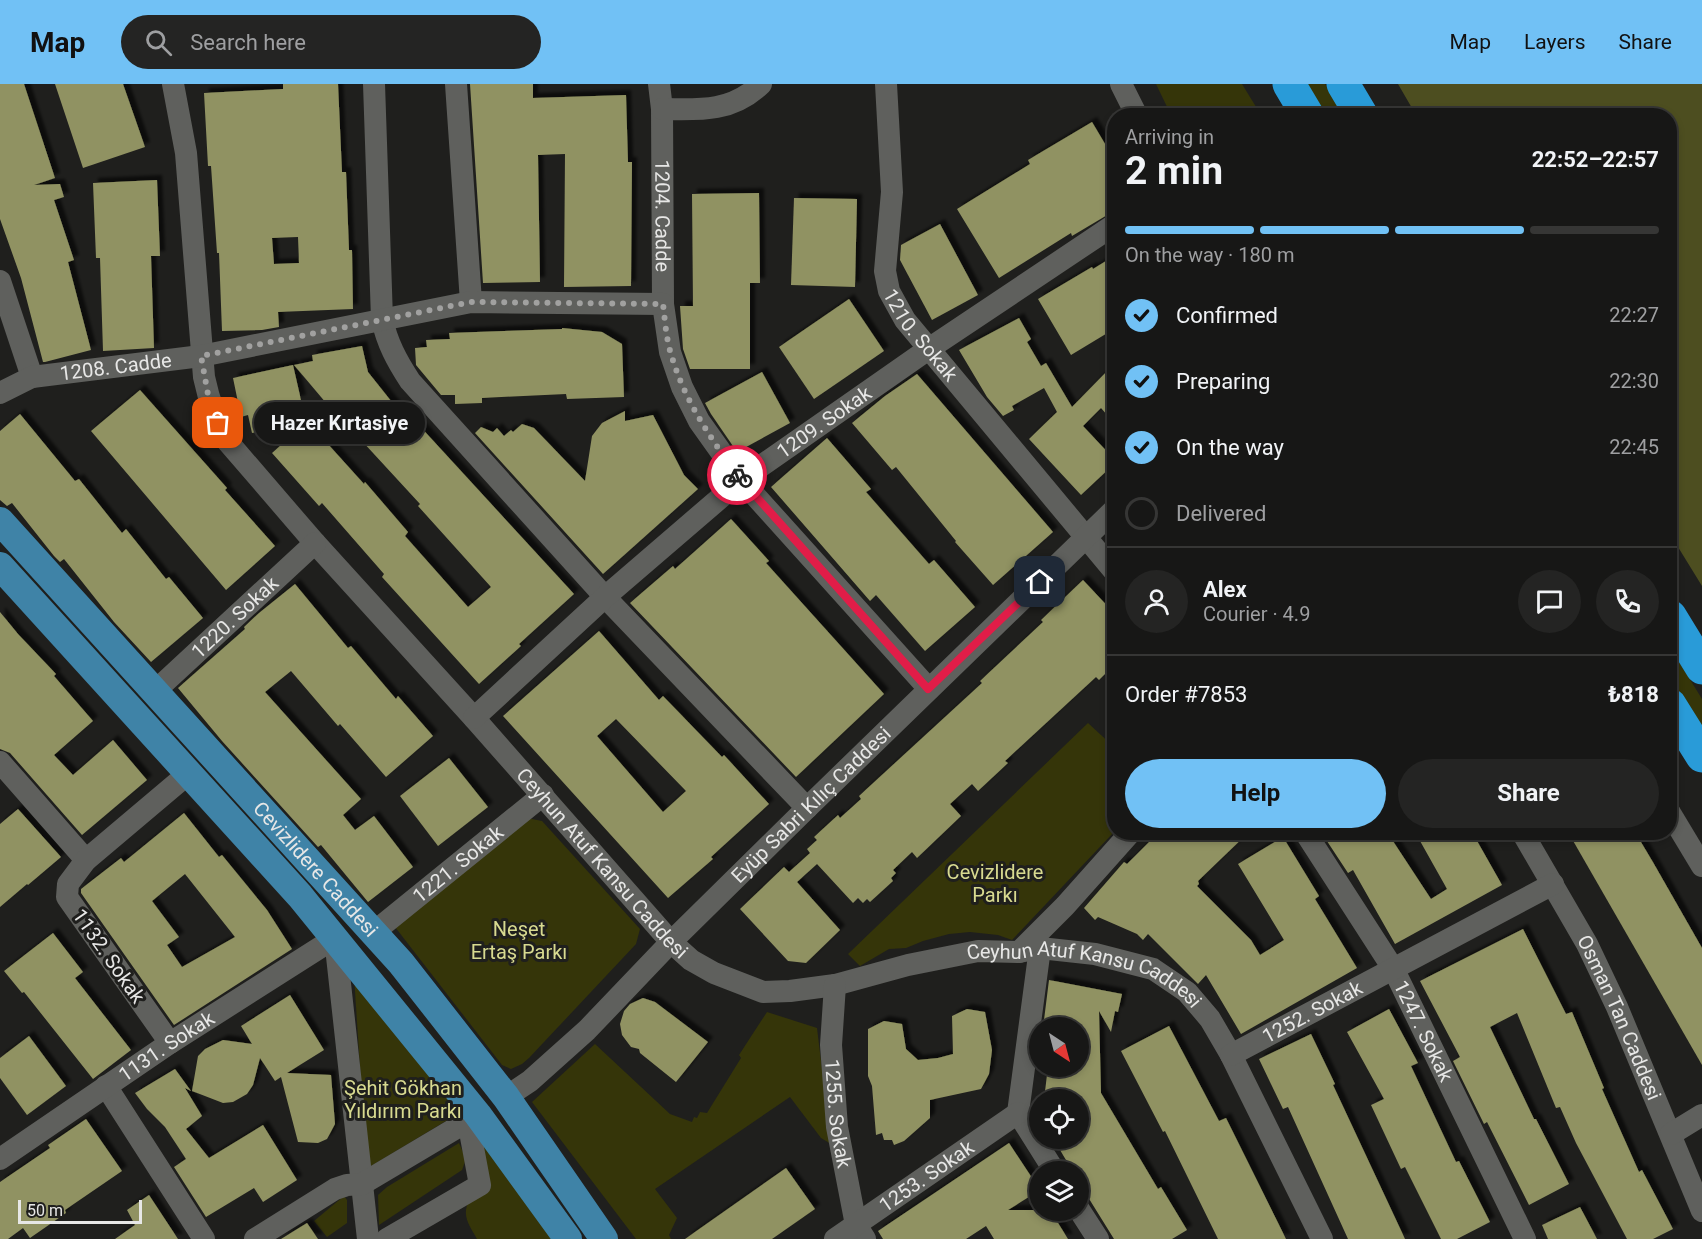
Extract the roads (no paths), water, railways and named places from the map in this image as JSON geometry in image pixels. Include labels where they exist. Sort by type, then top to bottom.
[{"type":"highway","points":[[1289,84],[1303,108]]},
{"type":"highway","points":[[1343,84],[1357,108]]},
{"type":"highway","points":[[1677,627],[1702,668]]},
{"type":"highway","points":[[1677,716],[1702,756]]},
{"type":"main road","name":"Cevizlidere Caddesi","points":[[0,521],[374,932],[434,1003],[506,1097],[604,1239]]},
{"type":"main road","name":"Cevizlidere Caddesi","points":[[0,566],[300,896],[568,1239]]},
{"type":"street","name":"Ceyhun Atuf Kansu Caddesi","points":[[173,84],[186,153],[201,356],[209,400],[228,442],[315,543],[543,795],[671,942],[691,960],[714,973],[763,992],[835,985],[908,965],[978,951],[1029,950],[1095,954],[1153,969],[1187,992],[1210,1020],[1231,1055],[1322,1239]]},
{"type":"street","points":[[374,84],[382,319],[387,341],[410,381],[605,597],[807,808]]},
{"type":"street","points":[[456,84],[471,302]]},
{"type":"street","name":"1204. Cadde","points":[[659,84],[662,109],[663,304],[670,352],[682,387],[699,421],[741,480],[928,689]]},
{"type":"street","points":[[662,109],[701,110],[726,106],[749,95],[761,84]]},
{"type":"street","name":"1210. Sokak","points":[[886,84],[892,192],[885,271],[889,291],[906,320],[1087,536]]},
{"type":"street","points":[[1121,84],[1133,108]]},
{"type":"street","name":"1209. Sokak","points":[[474,718],[605,597],[741,480],[930,348],[1107,230]]},
{"type":"street","points":[[0,281],[32,377]]},
{"type":"street","name":"1208. Cadde","points":[[0,393],[32,377],[201,356],[471,302],[663,304]]},
{"type":"street","name":"Eyüp Sabri Kılıç Caddesi","points":[[506,1097],[530,1081],[587,1030],[671,942],[1107,517]]},
{"type":"street","points":[[1087,536],[1107,562]]},
{"type":"street","name":"1220. Sokak","points":[[154,692],[315,543]]},
{"type":"street","points":[[0,762],[86,860]]},
{"type":"street","name":"1132. Sokak","points":[[170,1043],[67,897],[68,884],[86,860],[189,773]]},
{"type":"street","name":"1221. Sokak","points":[[374,932],[543,795]]},
{"type":"street","points":[[1677,825],[1702,866]]},
{"type":"street","points":[[1048,1161],[1018,1113],[1029,950],[1124,840]]},
{"type":"street","name":"1247. Sokak","points":[[1310,840],[1394,970],[1525,1239]]},
{"type":"street","name":"Osman Tan Caddesi","points":[[1527,840],[1587,944],[1617,1007],[1702,1211]]},
{"type":"street","name":"1252. Sokak","points":[[1231,1055],[1553,884]]},
{"type":"street","points":[[335,938],[368,1239]]},
{"type":"street","name":"1131. Sokak","points":[[0,1159],[170,1043],[335,938]]},
{"type":"street","name":"1255. Sokak","points":[[835,985],[831,1046],[837,1127],[860,1232]]},
{"type":"street","points":[[106,1086],[204,1239]]},
{"type":"street","name":"1253. Sokak","points":[[835,1239],[860,1232],[1018,1113]]},
{"type":"street","points":[[1671,1134],[1702,1115]]},
{"type":"street","points":[[255,1239],[335,1189],[362,1184],[473,1118],[480,1185],[387,1239]]},
{"type":"street","points":[[1086,1221],[1098,1239]]},
{"type":"place","name":"Hazer Kırtasiye","points":[[218,423]]},
{"type":"park label","name":"Cevizlidere Parkı","points":[[995,884]]},
{"type":"park label","name":"Neşet Ertaş Parkı","points":[[519,940]]},
{"type":"park label","name":"Şehit Gökhan Yıldırım Parkı","points":[[403,1100]]}]
